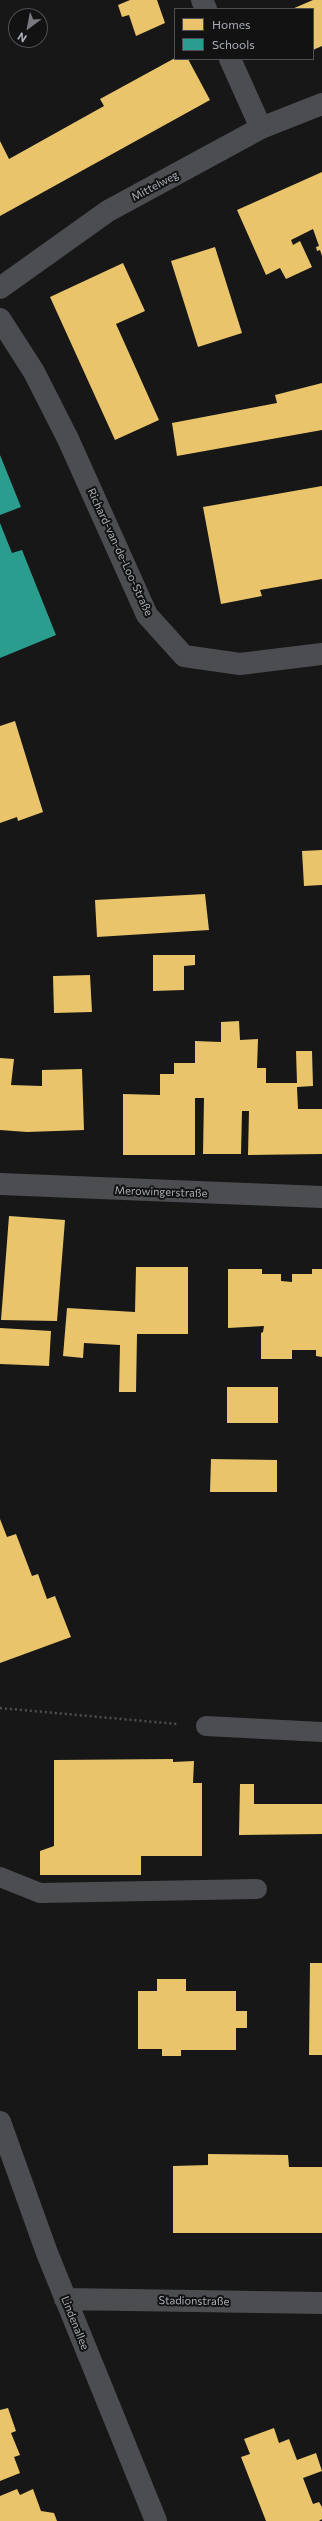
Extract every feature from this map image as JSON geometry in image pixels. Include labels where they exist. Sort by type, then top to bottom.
[{"type":"street","points":[[230,60],[261,128]]},
{"type":"street","name":"Mittelweg","points":[[0,288],[108,211],[261,128],[322,104]]},
{"type":"street","name":"Richard-van-de-Loo-Straße","points":[[0,319],[37,378],[147,615],[184,656],[240,664],[322,654]]},
{"type":"street","name":"Merowingerstraße","points":[[0,1184],[322,1197]]},
{"type":"street","name":"Lindenallee","points":[[0,2122],[65,2299],[156,2521]]},
{"type":"street","name":"Stadionstraße","points":[[65,2299],[322,2303]]},
{"type":"lane","points":[[206,1726],[322,1732]]},
{"type":"lane","points":[[0,1877],[40,1893],[257,1889]]},
{"type":"path","points":[[0,1708],[206,1726]]},
{"type":"building: Homes","points":[[130,0],[157,0],[165,23],[136,36],[129,15],[122,17],[118,5]]},
{"type":"building: Homes","points":[[313,0],[322,0],[322,46],[314,50],[314,8],[294,8]]},
{"type":"building: Homes","points":[[174,59],[174,60],[189,60],[210,100],[0,216],[0,141],[9,159],[104,106],[100,99]]},
{"type":"building: Homes","points":[[322,172],[322,256],[320,250],[317,251],[316,247],[319,246],[313,229],[291,240],[293,245],[300,241],[312,267],[286,279],[280,268],[266,275],[237,210]]},
{"type":"building: Homes","points":[[215,247],[242,333],[198,347],[171,261]]},
{"type":"building: Homes","points":[[123,263],[145,311],[116,324],[159,420],[115,440],[50,297]]},
{"type":"building: Homes","points":[[322,383],[322,430],[177,456],[172,423],[277,403],[275,395]]},
{"type":"building: Homes","points":[[322,486],[322,579],[260,590],[262,596],[221,604],[203,507]]},
{"type":"building: Homes","points":[[15,721],[43,812],[18,821],[17,817],[0,823],[0,726]]},
{"type":"building: Homes","points":[[322,850],[322,885],[304,886],[302,851]]},
{"type":"building: Homes","points":[[205,894],[209,930],[97,937],[95,900]]},
{"type":"building: Homes","points":[[153,955],[195,955],[195,965],[184,966],[184,990],[153,991]]},
{"type":"building: Homes","points":[[90,975],[92,1012],[54,1013],[53,976]]},
{"type":"building: Homes","points":[[239,1021],[240,1040],[258,1039],[257,1068],[266,1068],[266,1083],[297,1083],[296,1051],[312,1051],[313,1086],[297,1087],[298,1109],[322,1109],[322,1154],[248,1155],[249,1111],[242,1111],[241,1154],[203,1154],[204,1098],[195,1098],[195,1155],[123,1155],[123,1094],[160,1095],[160,1074],[174,1074],[174,1063],[195,1063],[195,1041],[221,1042],[221,1022]]},
{"type":"building: Homes","points":[[0,1058],[14,1059],[11,1085],[42,1086],[42,1070],[82,1069],[84,1130],[27,1132],[0,1130]]},
{"type":"building: Homes","points":[[9,1216],[65,1220],[57,1321],[1,1320]]},
{"type":"building: Homes","points":[[136,1267],[188,1267],[188,1334],[137,1334],[136,1392],[119,1392],[120,1345],[84,1343],[83,1358],[63,1356],[67,1308],[135,1312]]},
{"type":"building: Homes","points":[[228,1269],[262,1269],[262,1274],[281,1274],[281,1281],[292,1282],[292,1274],[312,1274],[312,1269],[322,1269],[322,1357],[316,1356],[316,1350],[292,1350],[292,1359],[261,1359],[261,1333],[263,1332],[264,1326],[228,1328]]},
{"type":"building: Homes","points":[[0,1328],[51,1331],[49,1366],[0,1364]]},
{"type":"building: Homes","points":[[227,1387],[278,1387],[278,1423],[227,1423]]},
{"type":"building: Homes","points":[[211,1459],[277,1460],[277,1492],[210,1492]]},
{"type":"building: Homes","points":[[0,1519],[7,1537],[16,1534],[32,1576],[38,1574],[47,1599],[55,1596],[71,1637],[0,1663]]},
{"type":"building: Homes","points":[[173,1759],[173,1762],[194,1761],[193,1783],[202,1783],[202,1856],[141,1856],[141,1875],[40,1875],[40,1851],[54,1846],[54,1760]]},
{"type":"building: Homes","points":[[240,1784],[254,1784],[254,1804],[322,1804],[322,1834],[239,1835]]},
{"type":"building: Homes","points":[[310,1963],[322,1963],[322,2055],[309,2055]]},
{"type":"building: Homes","points":[[157,1979],[186,1979],[186,1991],[236,1991],[236,2011],[247,2011],[247,2028],[236,2028],[236,2050],[181,2050],[181,2056],[162,2056],[162,2049],[138,2049],[138,1991],[157,1991]]},
{"type":"building: Homes","points":[[208,2154],[288,2155],[289,2167],[322,2167],[322,2233],[173,2233],[173,2166],[208,2165]]},
{"type":"building: Homes","points":[[8,2408],[16,2431],[11,2433],[20,2455],[14,2457],[20,2473],[0,2481],[0,2410]]},
{"type":"building: Homes","points":[[274,2428],[279,2443],[289,2439],[297,2460],[316,2453],[322,2471],[303,2478],[313,2504],[319,2502],[322,2507],[322,2519],[319,2521],[266,2521],[241,2457],[250,2454],[244,2439]]},
{"type":"building: Homes","points":[[17,2489],[20,2495],[33,2489],[41,2511],[54,2513],[57,2521],[0,2521],[0,2496]]},
{"type":"building: Schools","points":[[0,455],[21,507],[0,515]]},
{"type":"building: Schools","points":[[0,523],[12,553],[22,550],[56,635],[0,658]]}]
